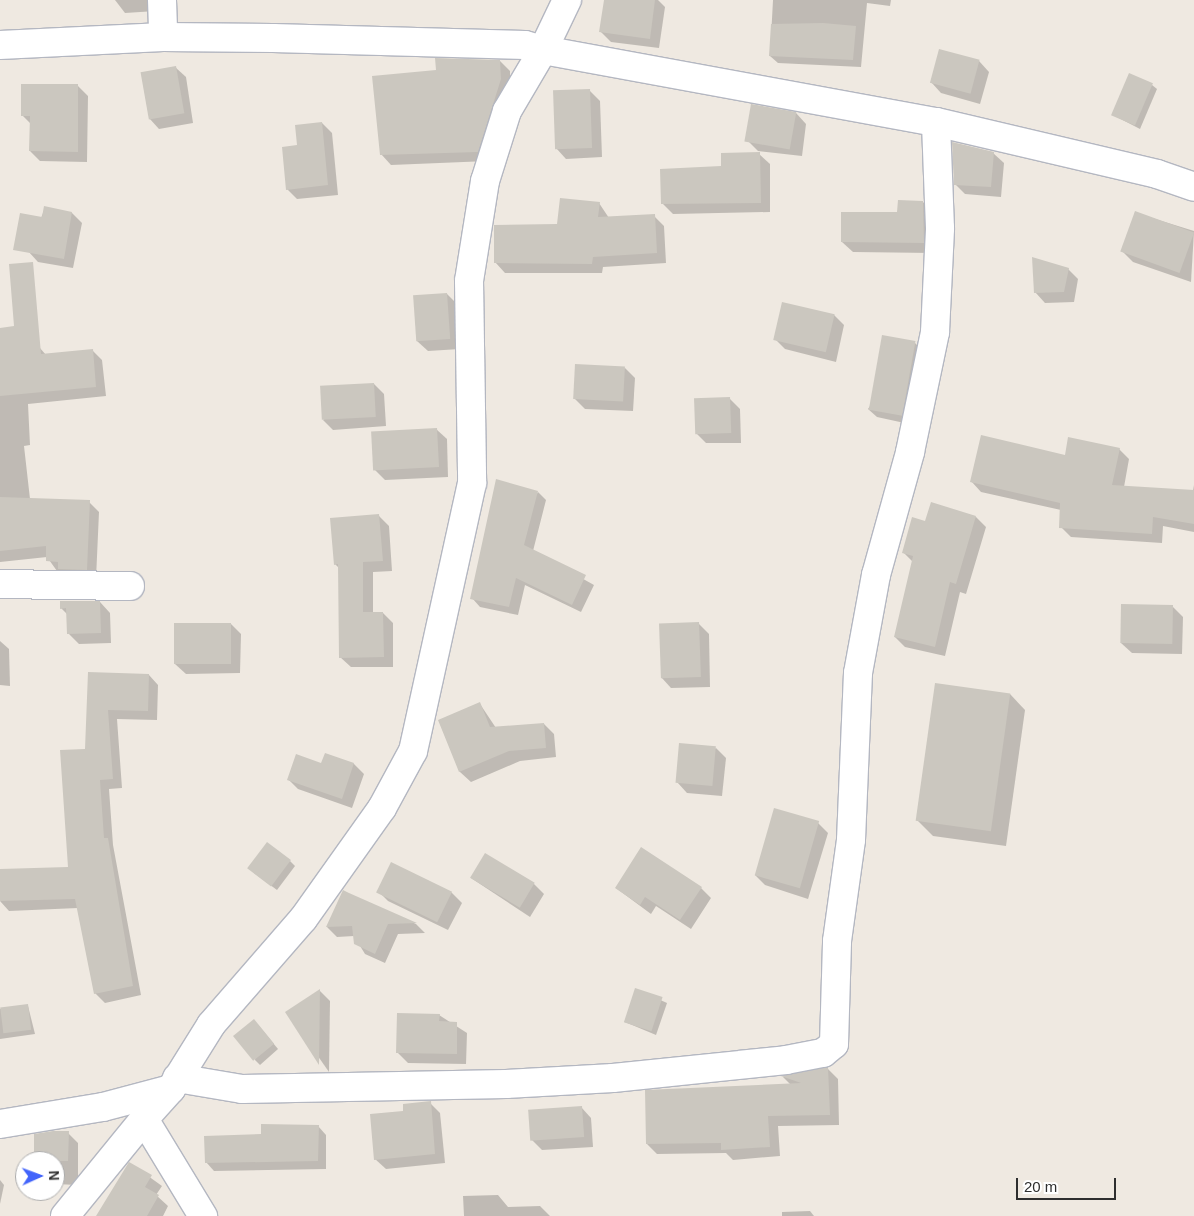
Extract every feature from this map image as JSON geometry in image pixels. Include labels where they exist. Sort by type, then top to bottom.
[{"type":"street","points":[[162,0],[163,37]]},
{"type":"street","points":[[65,1216],[174,1084],[211,1025],[302,919],[382,808],[413,751],[472,483],[469,281],[486,180],[507,111],[543,50],[567,0]]},
{"type":"street","points":[[0,46],[163,37],[516,45],[936,122],[1157,174],[1194,187]]},
{"type":"street","points":[[0,1124],[103,1107],[174,1084],[242,1089],[506,1084],[786,1060],[823,1053],[834,1044],[837,941],[850,840],[858,673],[876,575],[910,452],[935,332],[940,228],[936,122]]},
{"type":"street","points":[[0,584],[130,586]]},
{"type":"street","points":[[144,1119],[204,1216]]},
{"type":"building","points":[[604,0],[655,0],[650,39],[599,32]]},
{"type":"building","points":[[823,23],[856,26],[853,60],[769,56],[771,24]]},
{"type":"building","points":[[939,49],[980,60],[971,94],[930,83]]},
{"type":"building","points":[[435,58],[500,60],[501,79],[478,152],[380,155],[372,76],[436,70]]},
{"type":"building","points":[[176,66],[184,113],[149,120],[141,72]]},
{"type":"building","points":[[1129,73],[1153,83],[1135,126],[1111,115]]},
{"type":"building","points":[[21,84],[78,84],[78,152],[29,151],[30,116],[21,116]]},
{"type":"building","points":[[590,89],[592,148],[555,149],[553,90]]},
{"type":"building","points":[[751,104],[796,112],[790,149],[744,141]]},
{"type":"building","points":[[322,122],[328,185],[286,190],[282,147],[297,145],[295,125]]},
{"type":"building","points":[[952,142],[994,152],[991,187],[954,185]]},
{"type":"building","points":[[760,152],[761,203],[661,204],[660,169],[721,166],[721,153]]},
{"type":"building","points":[[560,198],[600,202],[598,217],[655,214],[657,253],[593,257],[592,264],[494,263],[494,225],[557,224]]},
{"type":"building","points":[[898,200],[923,201],[924,243],[841,242],[841,212],[897,212]]},
{"type":"building","points":[[44,206],[72,212],[64,259],[13,250],[20,213],[42,217]]},
{"type":"building","points":[[1135,211],[1194,232],[1179,273],[1120,251]]},
{"type":"building","points":[[1032,257],[1069,268],[1064,292],[1034,293]]},
{"type":"building","points":[[33,262],[41,354],[93,349],[96,387],[0,396],[0,328],[14,326],[9,264]]},
{"type":"building","points":[[447,293],[450,339],[416,341],[413,295]]},
{"type":"building","points":[[782,302],[835,314],[826,352],[773,340]]},
{"type":"building","points":[[882,335],[915,341],[902,416],[869,410]]},
{"type":"building","points":[[575,364],[625,367],[623,402],[573,399]]},
{"type":"building","points":[[374,383],[376,417],[322,420],[320,386]]},
{"type":"building","points":[[730,397],[731,433],[695,434],[694,398]]},
{"type":"building","points":[[437,428],[439,467],[373,470],[371,431]]},
{"type":"building","points":[[981,435],[1065,455],[1068,437],[1120,448],[1112,485],[1194,490],[1194,524],[1153,517],[1152,534],[1059,528],[1060,503],[970,482]]},
{"type":"building","points":[[496,479],[538,491],[524,545],[586,575],[572,605],[516,578],[509,607],[470,599]]},
{"type":"building","points":[[0,497],[90,500],[87,570],[58,569],[58,562],[46,561],[46,546],[0,551]]},
{"type":"building","points":[[931,502],[976,516],[956,584],[950,582],[935,647],[894,637],[913,556],[902,553],[912,517],[925,521]]},
{"type":"building","points":[[379,514],[383,561],[363,562],[363,612],[383,612],[384,657],[339,658],[338,564],[334,565],[330,518]]},
{"type":"building","points":[[60,601],[100,601],[101,633],[67,634],[66,608],[60,609]]},
{"type":"building","points":[[1121,604],[1173,605],[1172,644],[1120,643]]},
{"type":"building","points":[[699,622],[701,677],[661,678],[659,623]]},
{"type":"building","points":[[174,623],[231,623],[231,664],[174,664]]},
{"type":"building","points":[[88,672],[149,674],[148,711],[108,710],[113,779],[100,780],[104,838],[108,838],[133,986],[94,994],[75,899],[0,901],[0,869],[68,867],[60,750],[85,749]]},
{"type":"building","points":[[935,683],[1010,694],[991,831],[916,821]]},
{"type":"building","points":[[480,702],[490,727],[544,723],[546,748],[509,751],[459,772],[438,720]]},
{"type":"building","points":[[679,743],[716,746],[712,786],[676,783]]},
{"type":"building","points":[[325,753],[354,763],[342,799],[287,780],[296,754],[321,763]]},
{"type":"building","points":[[774,808],[819,821],[800,888],[755,875]]},
{"type":"building","points":[[267,842],[291,860],[271,886],[247,868]]},
{"type":"building","points":[[641,847],[702,887],[680,920],[645,897],[640,905],[615,888]]},
{"type":"building","points":[[485,853],[535,883],[520,908],[470,878]]},
{"type":"building","points":[[391,862],[452,892],[437,922],[376,893]]},
{"type":"building","points":[[343,890],[417,923],[388,924],[375,954],[354,944],[352,926],[326,927]]},
{"type":"building","points":[[635,988],[663,997],[651,1031],[624,1022]]},
{"type":"building","points":[[320,989],[319,1065],[285,1012]]},
{"type":"building","points":[[28,1004],[31,1030],[3,1033],[0,1007]]},
{"type":"building","points":[[397,1013],[440,1014],[439,1021],[457,1022],[457,1054],[396,1053]]},
{"type":"building","points":[[254,1019],[274,1044],[253,1061],[233,1036]]},
{"type":"building","points":[[828,1067],[830,1115],[768,1116],[770,1147],[721,1150],[721,1143],[646,1144],[645,1090],[801,1083],[781,1076]]},
{"type":"building","points":[[431,1101],[435,1154],[374,1160],[370,1114],[403,1111],[403,1104]]},
{"type":"building","points":[[582,1106],[584,1137],[530,1141],[528,1110]]},
{"type":"building","points":[[261,1124],[319,1125],[318,1161],[205,1163],[204,1136],[261,1134]]},
{"type":"building","points":[[69,1131],[68,1161],[65,1161],[65,1151],[34,1151],[34,1134]]},
{"type":"building","points":[[129,1162],[152,1175],[145,1187],[159,1195],[147,1216],[96,1216]]}]
